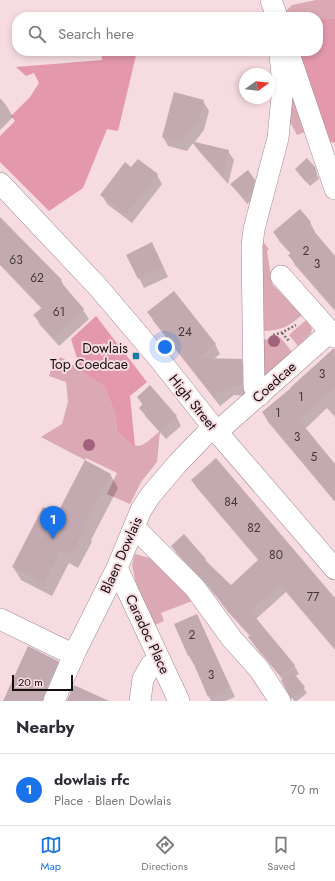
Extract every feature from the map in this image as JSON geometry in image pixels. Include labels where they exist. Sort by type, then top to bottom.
[{"type":"street","points":[[271,0],[275,12]]},
{"type":"street","points":[[260,395],[254,387],[252,246],[254,229],[278,138],[283,86],[280,56]]},
{"type":"street","points":[[290,56],[335,189]]},
{"type":"street","name":"High Street","points":[[0,184],[98,287],[160,360],[216,430],[335,569]]},
{"type":"street","points":[[281,276],[332,335]]},
{"type":"street","name":"Coedcae","points":[[216,430],[332,335]]},
{"type":"street","name":"Blaen Dowlais","points":[[54,701],[74,655],[117,568],[135,528],[141,510],[150,496],[178,463],[204,436],[216,430]]},
{"type":"street","points":[[135,528],[195,588],[232,638],[259,669],[280,701]]},
{"type":"street","name":"Caradoc Place","points":[[117,568],[179,701]]},
{"type":"street","points":[[2,626],[74,655]]},
{"type":"street","points":[[140,701],[143,679],[151,665],[160,660]]},
{"type":"path","points":[[253,335],[269,336],[281,333],[296,325],[311,311]]},
{"type":"shaded area","points":[[316,0],[335,0],[335,19],[323,19],[323,12],[285,12],[292,5]]},
{"type":"shaded area","points":[[323,19],[335,19],[335,143],[328,141],[298,56],[323,56]]},
{"type":"shaded area","points":[[102,56],[136,56],[118,131],[107,129],[83,188],[49,211],[0,162],[0,136],[15,121],[11,116],[30,97],[39,83],[34,73],[26,76],[16,67],[102,60]]},
{"type":"shaded area","points":[[286,61],[308,131],[297,135],[289,120]]},
{"type":"shaded area","points":[[259,237],[269,249],[267,251],[272,284],[302,315],[292,323],[282,328],[259,331]]},
{"type":"shaded area","points":[[96,316],[147,382],[130,396],[135,446],[117,432],[115,414],[105,387],[81,371],[71,339]]},
{"type":"shaded area","points":[[306,320],[312,328],[311,333],[298,346],[289,335]]},
{"type":"shaded area","points":[[281,338],[292,352],[265,376],[262,376],[259,340]]},
{"type":"shaded area","points":[[61,357],[105,387],[115,414],[117,432],[130,443],[139,446],[148,442],[160,431],[157,462],[141,482],[130,504],[107,494],[117,473],[86,458],[85,460],[41,437],[62,424],[68,402],[66,382],[49,376],[53,364]]},
{"type":"shaded area","points":[[135,554],[153,559],[195,600],[161,613],[164,621],[155,625],[136,584],[132,565]]},
{"type":"building","points":[[174,92],[204,100],[199,120],[182,142],[162,137]]},
{"type":"building","points":[[191,141],[229,150],[223,176]]},
{"type":"building","points":[[307,158],[315,167],[317,174],[306,182],[295,169]]},
{"type":"building","points":[[138,159],[158,174],[126,214],[100,195],[125,162],[131,167]]},
{"type":"building","points":[[248,170],[255,180],[251,194],[244,199],[230,184]]},
{"type":"building","points":[[300,209],[311,222],[308,224],[335,256],[335,309],[288,255],[291,253],[273,232]]},
{"type":"building","points":[[0,217],[62,280],[60,281],[84,309],[53,337],[33,315],[43,307],[0,264]]},
{"type":"building","points":[[152,242],[163,267],[138,279],[126,255]]},
{"type":"building","points":[[174,291],[216,344],[198,358],[242,359],[242,386],[228,386],[214,397],[147,312]]},
{"type":"building","points":[[333,349],[335,349],[335,387],[299,420],[335,464],[335,501],[262,412],[291,388]]},
{"type":"building","points":[[150,385],[177,416],[160,431],[139,408],[143,404],[137,397]]},
{"type":"building","points":[[216,458],[335,598],[335,648],[280,584],[250,611],[295,665],[281,676],[248,637],[250,635],[222,603],[223,602],[171,546],[184,534],[206,559],[205,560],[231,585],[259,559],[191,480]]},
{"type":"building","points":[[85,460],[111,474],[83,527],[85,528],[71,555],[61,550],[44,583],[12,567],[43,507],[57,514]]},
{"type":"building","points":[[197,614],[230,687],[208,697],[190,655],[188,656],[174,624]]},
{"type":"building","points":[[28,646],[58,661],[42,701],[3,701]]},
{"type":"building","points":[[292,671],[305,687],[291,699],[281,680]]},
{"type":"building","points":[[74,685],[109,701],[67,701]]},
{"type":"place","name":"Dowlais Top Coedcae","points":[[136,356]]},
{"type":"place","name":"dowlais rfc","points":[[53,539]]}]
